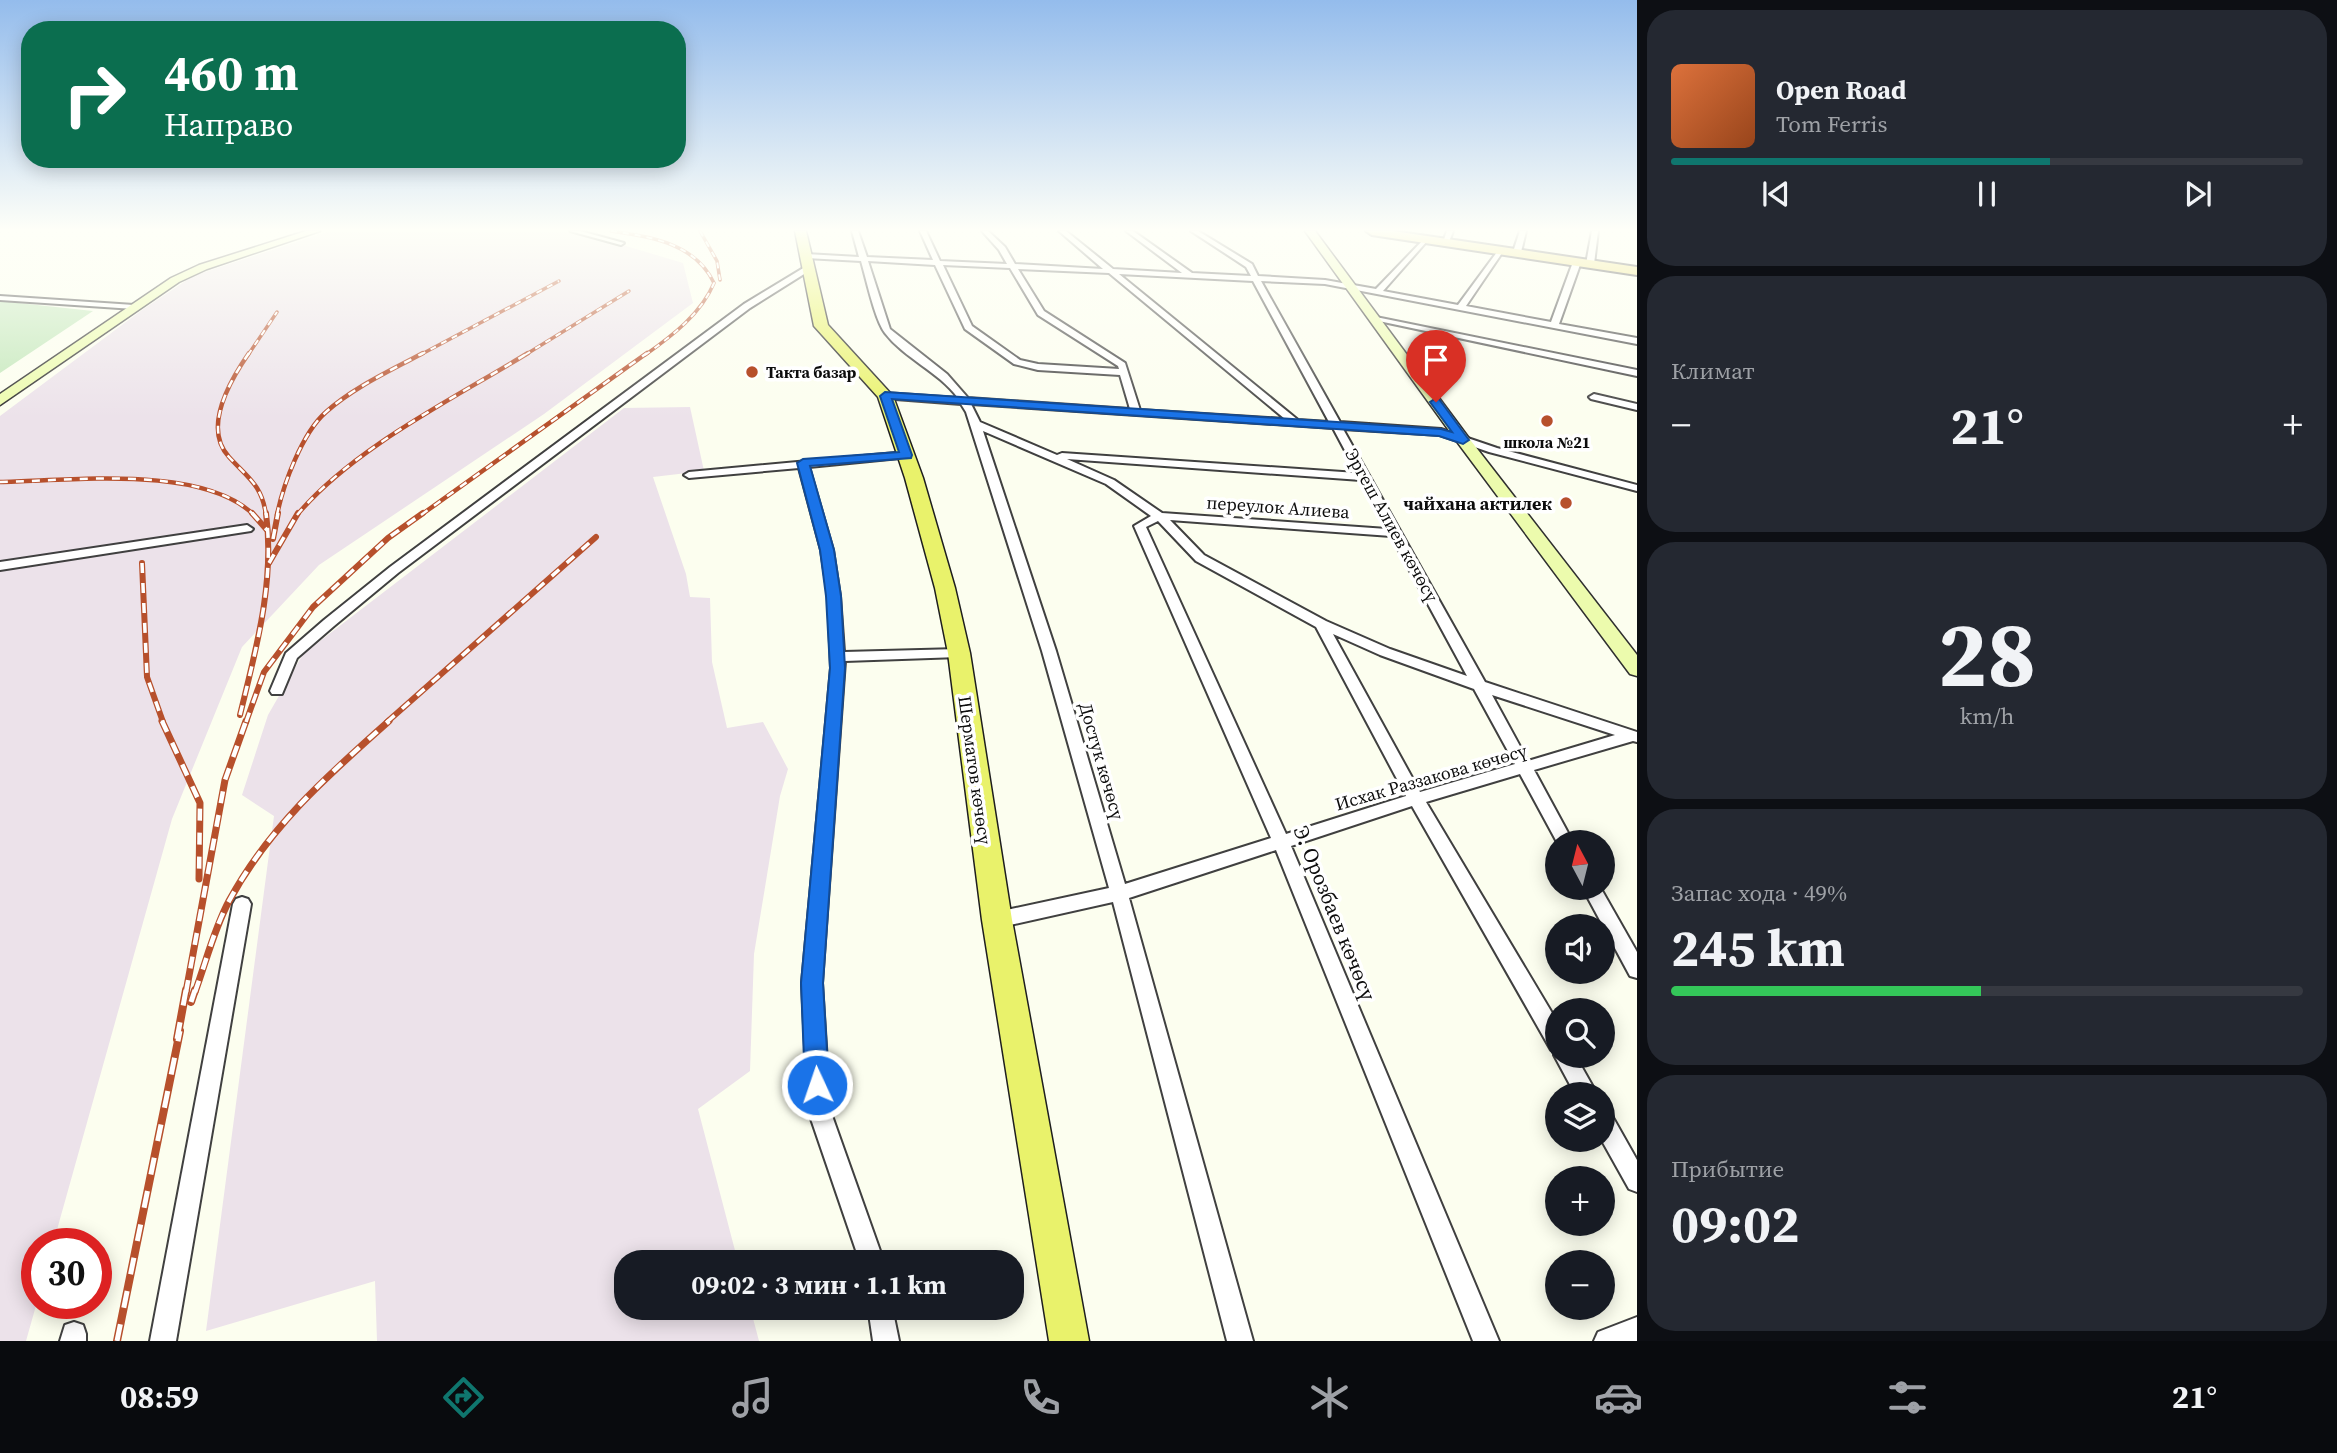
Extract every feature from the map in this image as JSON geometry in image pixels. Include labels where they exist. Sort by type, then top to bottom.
[{"type":"main road","points":[[0,401],[156,294]]},
{"type":"main road","name":"Шерматов көчөсү","points":[[814,294],[821,326],[885,396],[906,455],[945,588],[959,653],[997,920],[1069,1341]]},
{"type":"main road","points":[[1356,294],[1637,669]]},
{"type":"street","points":[[276,691],[291,656],[394,570],[764,294]]},
{"type":"street","name":"Достук көчөсү","points":[[876,294],[890,334],[946,376],[968,402],[976,424],[1033,592],[1121,893],[1240,1341]]},
{"type":"street","points":[[952,294],[968,327],[1017,362],[1038,367],[1124,372]]},
{"type":"street","points":[[1029,294],[1041,313],[1122,365],[1136,412]]},
{"type":"street","points":[[1136,294],[1295,422]]},
{"type":"street","name":"Эргеш Алиев көчөсү","points":[[1264,294],[1483,687],[1558,830]]},
{"type":"street","points":[[1392,294],[1637,341]]},
{"type":"street","points":[[1461,307],[1470,294]]},
{"type":"street","points":[[1554,325],[1569,294]]},
{"type":"street","points":[[0,298],[134,307]]},
{"type":"street","points":[[1374,318],[1637,373]]},
{"type":"street","points":[[885,396],[1441,432],[1637,488]]},
{"type":"street","points":[[1594,397],[1637,407]]},
{"type":"street","points":[[976,424],[1110,482],[1159,516],[1200,558],[1321,624],[1385,652],[1634,737]]},
{"type":"street","points":[[689,475],[906,455]]},
{"type":"street","points":[[1053,456],[1366,477]]},
{"type":"street","points":[[803,463],[827,550],[834,596],[837,657],[812,983],[819,1110],[868,1250]]},
{"type":"street","name":"переулок Алиева","points":[[1159,516],[1395,533]]},
{"type":"street","name":"Э. Орозбаев көчөсү","points":[[1159,516],[1140,526],[1281,842],[1486,1341]]},
{"type":"street","points":[[0,566],[247,529]]},
{"type":"street","points":[[1321,624],[1416,799],[1545,1021]]},
{"type":"street","points":[[837,657],[959,653]]},
{"type":"street","name":"Исхак Раззакова көчөсү","points":[[997,920],[1121,893],[1416,799],[1634,737]]},
{"type":"street","points":[[1598,900],[1637,971]]},
{"type":"street","points":[[163,1341],[242,904]]},
{"type":"street","points":[[1615,1143],[1637,1181]]},
{"type":"street","points":[[882,1320],[886,1341]]},
{"type":"street","points":[[1608,1341],[1637,1329]]},
{"type":"shaded area","points":[[167,294],[691,294],[693,303],[544,414],[319,565],[242,647],[172,819],[57,1228],[21,1228],[21,1319],[32,1319],[26,1341],[0,1341],[0,416]]},
{"type":"shaded area","points":[[690,407],[704,471],[653,477],[686,574],[690,597],[710,598],[712,662],[727,728],[763,722],[788,769],[780,796],[754,954],[750,1071],[698,1109],[735,1250],[614,1250],[614,1320],[753,1320],[759,1341],[377,1341],[375,1281],[206,1331],[274,816],[242,795],[268,715],[303,654],[624,408]]},
{"type":"green space","points":[[0,301],[93,311],[0,373]]},
{"type":"railway","points":[[420,355],[535,294]]},
{"type":"railway","points":[[525,355],[625,294]]},
{"type":"railway","points":[[645,355],[694,314],[708,294]]},
{"type":"railway","points":[[248,355],[277,312]]},
{"type":"railway","points":[[249,353],[234,376],[222,404],[218,432],[221,445],[229,457],[258,489],[266,515]]},
{"type":"railway","points":[[277,515],[295,460],[317,421],[348,395],[423,353]]},
{"type":"railway","points":[[297,515],[320,491],[375,446],[528,353]]},
{"type":"railway","points":[[421,515],[647,353]]},
{"type":"railway","points":[[0,482],[97,479],[169,482],[202,488],[231,499],[253,515]]},
{"type":"railway","points":[[240,715],[258,640],[266,590],[266,513]]},
{"type":"railway","points":[[273,539],[278,513]]},
{"type":"railway","points":[[269,563],[298,513]]},
{"type":"railway","points":[[246,722],[264,672],[313,607],[388,538],[423,513]]},
{"type":"railway","points":[[253,515],[267,530]]},
{"type":"railway","points":[[387,722],[596,537]]},
{"type":"railway","points":[[142,563],[147,677],[163,722]]},
{"type":"railway","points":[[162,721],[200,803],[199,879]]},
{"type":"railway","points":[[186,992],[225,780],[246,721]]},
{"type":"railway","points":[[195,992],[229,901],[262,849],[301,804],[389,721]]},
{"type":"railway","points":[[177,1039],[186,990]]},
{"type":"railway","points":[[191,1002],[195,990]]},
{"type":"railway","points":[[117,1341],[180,1031]]},
{"type":"place","name":"Такта базар","points":[[752,372]]},
{"type":"place","name":"школа №21","points":[[1547,421]]},
{"type":"place","name":"чайхана актилек","points":[[1566,503]]},
{"type":"route","points":[[817,1085],[812,983],[838,668],[834,596],[827,550],[803,463],[906,455],[885,396],[1441,432],[1463,440],[1436,402]]}]
